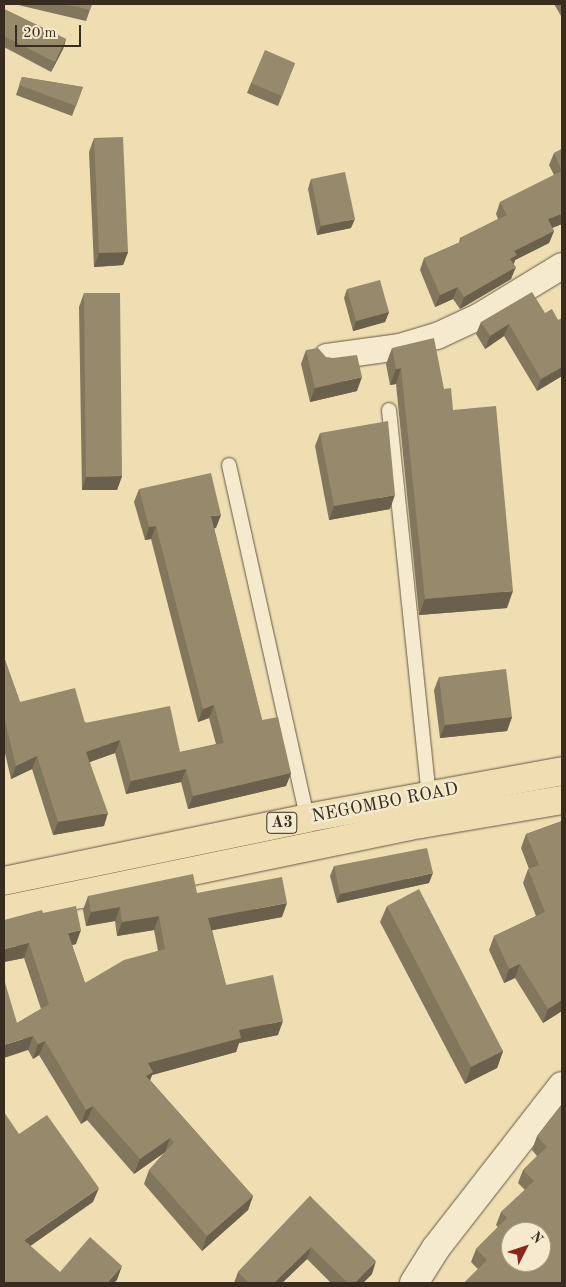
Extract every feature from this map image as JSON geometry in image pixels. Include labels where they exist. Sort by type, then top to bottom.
[{"type":"highway","name":"NEGOMBO ROAD","points":[[4,881],[307,818],[562,771]]},
{"type":"highway","name":"NEGOMBO ROAD","points":[[4,910],[420,824],[562,800]]},
{"type":"street","points":[[327,357],[400,348],[437,336],[478,317],[562,266]]},
{"type":"street","points":[[414,1283],[436,1248],[562,1086]]},
{"type":"lane","points":[[389,410],[429,794]]},
{"type":"lane","points":[[229,465],[307,818]]},
{"type":"building","points":[[64,4],[92,4],[90,10]]},
{"type":"building","points":[[4,9],[66,39],[55,62],[4,36]]},
{"type":"building","points":[[265,50],[295,63],[282,96],[251,83]]},
{"type":"building","points":[[22,77],[83,87],[76,106],[19,85]]},
{"type":"building","points":[[123,137],[128,252],[99,253],[94,138]]},
{"type":"building","points":[[562,149],[562,171],[554,153]]},
{"type":"building","points":[[562,171],[562,214],[548,219],[554,231],[514,251],[517,255],[510,259],[516,267],[464,297],[458,287],[440,295],[424,258],[462,241],[460,238],[507,215],[500,202]]},
{"type":"building","points":[[345,172],[355,219],[321,226],[311,179]]},
{"type":"building","points":[[380,280],[389,312],[356,321],[347,289]]},
{"type":"building","points":[[532,292],[545,313],[552,309],[558,320],[562,318],[562,367],[541,379],[509,324],[490,336],[481,322]]},
{"type":"building","points":[[84,293],[120,293],[122,476],[86,477]]},
{"type":"building","points":[[434,338],[444,389],[451,388],[453,410],[496,406],[513,591],[425,599],[401,368],[396,369],[392,348]]},
{"type":"building","points":[[318,348],[326,357],[357,355],[362,377],[315,388],[306,350]]},
{"type":"building","points":[[388,421],[395,495],[334,506],[320,433]]},
{"type":"building","points":[[211,473],[221,515],[211,516],[262,720],[278,717],[291,773],[193,796],[186,769],[131,781],[120,740],[86,752],[108,813],[58,822],[37,756],[16,766],[4,717],[4,657],[20,702],[75,688],[85,723],[170,706],[180,752],[224,743],[214,705],[203,709],[156,526],[149,527],[139,489]]},
{"type":"building","points":[[506,669],[512,717],[445,725],[439,677]]},
{"type":"building","points":[[562,821],[562,1000],[548,1009],[520,964],[509,969],[494,936],[545,912],[528,869],[539,865],[526,834]]},
{"type":"building","points":[[427,848],[433,873],[340,894],[334,866]]},
{"type":"building","points":[[193,874],[197,893],[282,877],[287,903],[208,918],[226,985],[273,975],[283,1021],[239,1030],[241,1038],[148,1063],[153,1072],[146,1076],[253,1196],[207,1236],[149,1170],[174,1142],[170,1138],[140,1159],[93,1106],[86,1110],[45,1041],[38,1044],[33,1036],[4,1045],[4,979],[17,1023],[49,1004],[29,943],[4,949],[4,920],[42,910],[43,913],[76,906],[81,930],[68,933],[85,983],[124,960],[165,949],[159,916],[122,922],[120,907],[91,912],[88,896]]},
{"type":"building","points":[[419,889],[503,1051],[471,1067],[387,906]]},
{"type":"building","points":[[562,1104],[562,1283],[464,1283],[487,1260],[476,1249],[501,1224],[501,1272],[551,1272],[551,1222],[503,1222],[507,1218],[501,1212],[534,1181],[523,1170],[547,1147],[537,1136]]},
{"type":"building","points":[[4,1112],[19,1134],[47,1115],[99,1188],[24,1240],[60,1272],[90,1237],[122,1266],[107,1283],[4,1283]]},
{"type":"building","points":[[310,1196],[376,1261],[355,1283],[348,1283],[311,1247],[274,1283],[249,1283],[238,1272]]}]
